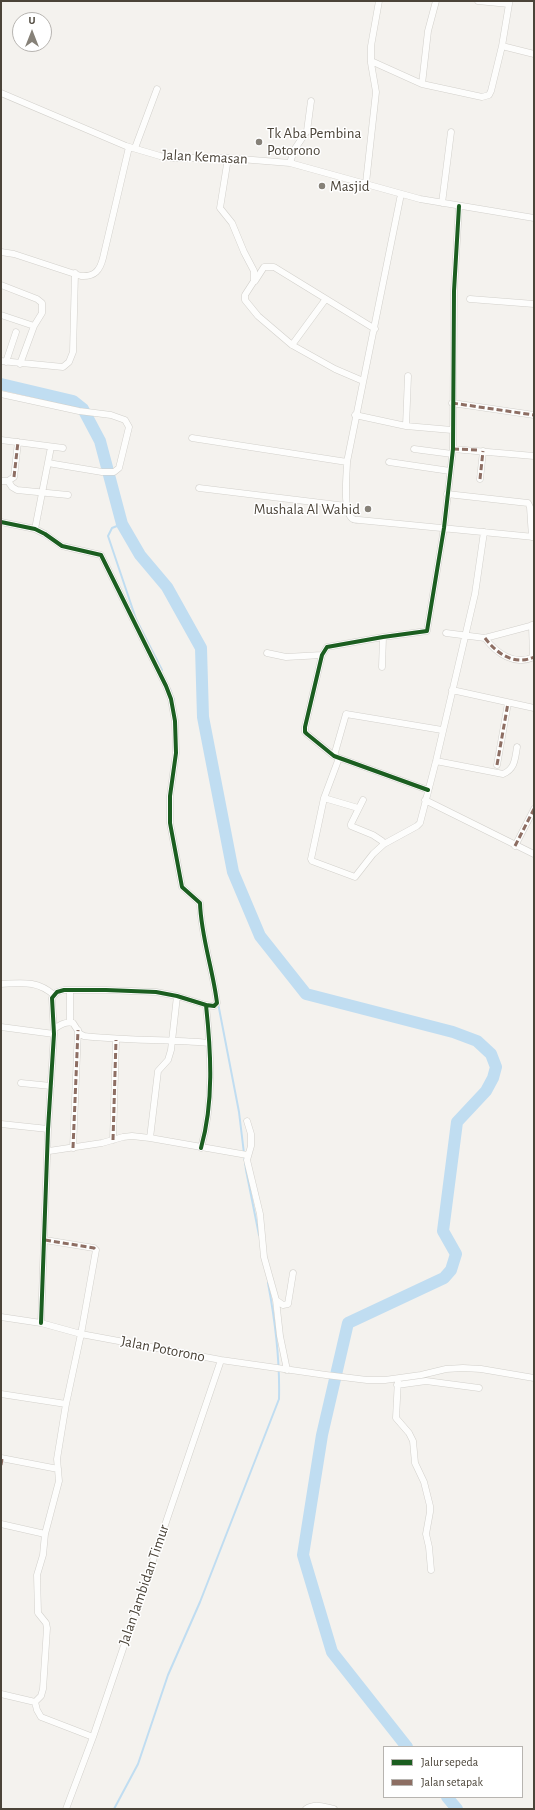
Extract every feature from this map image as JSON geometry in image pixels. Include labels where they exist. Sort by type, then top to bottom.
[{"type":"street","points":[[366,183],[376,92],[371,61],[371,46],[379,1]]},
{"type":"street","points":[[422,84],[428,31],[436,1]]},
{"type":"street","points":[[371,61],[422,84],[482,97],[487,96],[491,91],[502,46],[509,3],[478,1]]},
{"type":"street","points":[[502,46],[534,54]]},
{"type":"street","points":[[1,252],[14,254],[88,277],[100,269],[132,147],[157,89]]},
{"type":"street","name":"Jalan Kemasan","points":[[1,93],[132,147],[173,158],[228,158],[290,163],[420,199],[534,218]]},
{"type":"street","points":[[290,163],[294,150],[307,131],[311,101]]},
{"type":"street","points":[[442,203],[451,132]]},
{"type":"street","points":[[228,158],[220,208],[232,223],[254,271],[254,281]]},
{"type":"street","points":[[401,194],[375,329],[355,415],[347,462],[346,506],[352,519],[533,537],[530,507],[528,503],[447,494]]},
{"type":"street","points":[[428,790],[337,757],[305,732],[322,655],[327,647],[383,636],[426,631],[444,528],[452,451],[454,291],[459,206]]},
{"type":"street","points":[[363,381],[335,369],[292,345],[258,316],[245,300],[246,295],[264,267],[274,267],[298,281],[325,300],[375,329]]},
{"type":"street","points":[[16,332],[3,362],[64,367],[70,362],[73,352],[75,273]]},
{"type":"street","points":[[1,285],[37,299],[42,303],[42,313],[34,326],[20,364]]},
{"type":"street","points":[[470,298],[534,304]]},
{"type":"street","points":[[292,345],[325,300]]},
{"type":"street","points":[[1,315],[34,326]]},
{"type":"street","points":[[406,426],[408,376]]},
{"type":"street","points":[[1,394],[78,411],[111,415],[123,418],[129,424],[119,468],[116,471],[102,472],[48,463]]},
{"type":"street","points":[[452,403],[534,414]]},
{"type":"street","points":[[355,415],[406,426],[452,430]]},
{"type":"street","points":[[192,438],[347,462]]},
{"type":"street","points":[[1,440],[63,448]]},
{"type":"street","points":[[1,481],[8,481],[14,477],[18,442]]},
{"type":"street","points":[[35,529],[51,447]]},
{"type":"street","points":[[414,449],[483,451],[534,456]]},
{"type":"street","points":[[480,479],[483,451]]},
{"type":"street","points":[[389,462],[450,471]]},
{"type":"street","points":[[8,481],[12,488],[17,490],[68,495]]},
{"type":"street","points":[[199,488],[346,506]]},
{"type":"street","points":[[1,522],[35,529],[62,546],[101,555],[137,626],[171,699],[175,721],[176,753],[169,816],[182,887],[200,903],[203,939],[217,1003],[214,1006],[206,1005],[177,996],[142,992],[70,990],[58,992],[54,995],[51,1006],[54,1032],[48,1129],[49,1151],[42,1323]]},
{"type":"street","points":[[442,730],[346,714],[337,757],[324,798],[311,859],[312,861],[355,877],[373,854],[384,844],[417,826],[420,822],[436,761],[442,730],[475,594],[484,532]]},
{"type":"street","points":[[446,633],[485,638],[533,625],[534,657],[523,660],[506,656],[493,648],[485,638]]},
{"type":"street","points":[[382,667],[383,636]]},
{"type":"street","points":[[268,653],[286,657],[322,655]]},
{"type":"street","points":[[452,690],[534,708]]},
{"type":"street","points":[[497,764],[508,703]]},
{"type":"street","points":[[436,761],[503,774],[510,772],[513,766],[517,747]]},
{"type":"street","points":[[324,798],[358,808]]},
{"type":"street","points":[[363,800],[351,826],[382,841]]},
{"type":"street","points":[[425,800],[515,846],[534,854]]},
{"type":"street","points":[[515,846],[534,809]]},
{"type":"street","points":[[1,984],[30,983],[39,985],[54,995]]},
{"type":"street","points":[[70,990],[70,1022]]},
{"type":"street","points":[[150,1138],[158,1070],[168,1060],[177,996]]},
{"type":"street","points":[[201,1148],[210,1105],[209,1043],[206,1005]]},
{"type":"street","points":[[54,1032],[62,1024],[70,1022],[73,1023],[84,1036],[116,1040],[172,1040],[209,1043]]},
{"type":"street","points":[[1,1027],[54,1032]]},
{"type":"street","points":[[73,1148],[78,1030]]},
{"type":"street","points":[[113,1140],[116,1040]]},
{"type":"street","points":[[22,1083],[51,1086]]},
{"type":"street","points":[[247,1121],[251,1134],[251,1146],[245,1155],[260,1214],[264,1257],[276,1300],[285,1370]]},
{"type":"street","points":[[1,1124],[48,1129]]},
{"type":"street","points":[[49,1151],[102,1143],[132,1136],[245,1155]]},
{"type":"street","points":[[45,1240],[96,1249],[57,1459],[58,1482],[45,1534],[43,1555],[37,1582],[38,1613],[46,1623],[47,1628],[43,1689],[41,1696],[36,1702],[37,1710],[41,1717],[93,1737]]},
{"type":"street","points":[[276,1300],[283,1305],[288,1304],[293,1273]]},
{"type":"street","name":"Jalan Potorono","points":[[1,1317],[42,1323],[81,1334],[221,1360],[285,1370],[367,1380],[397,1382]]},
{"type":"street","name":"Jalan Jambidan Timur","points":[[66,1809],[93,1737],[221,1360]]},
{"type":"street","points":[[397,1382],[446,1369],[463,1368],[481,1369],[534,1378]]},
{"type":"street","points":[[397,1382],[426,1381],[479,1388]]},
{"type":"street","points":[[397,1382],[396,1418],[409,1433],[413,1441],[415,1463],[424,1482],[430,1509],[426,1534],[431,1570]]},
{"type":"street","points":[[1,1394],[66,1404]]},
{"type":"street","points":[[2,1461],[58,1469]]},
{"type":"street","points":[[1,1524],[45,1534]]},
{"type":"street","points":[[1,1694],[36,1702]]},
{"type":"street","points":[[306,1809],[314,1805],[319,1805],[334,1809]]},
{"type":"waterway","points":[[1,384],[73,401],[83,409],[100,441],[122,524],[140,555],[167,587],[201,648],[203,717],[233,872],[260,936],[306,994],[453,1032],[477,1041],[491,1054],[496,1067],[493,1078],[486,1091],[457,1122],[443,1231],[456,1254],[451,1270],[444,1278],[348,1323],[322,1435],[303,1555],[332,1652],[406,1746]]},
{"type":"waterway","points":[[122,524],[112,528],[108,536],[136,619],[162,670]]},
{"type":"waterway","points":[[170,689],[174,700]]},
{"type":"waterway","points":[[218,1003],[239,1112],[246,1170],[259,1235]]},
{"type":"waterway","points":[[114,1809],[138,1764],[168,1675],[200,1602],[279,1399],[279,1370],[273,1311],[268,1283]]},
{"type":"waterway","points":[[448,1798],[457,1809]]},
{"type":"marked path","points":[[452,403],[534,415]]},
{"type":"marked path","points":[[14,477],[18,442]]},
{"type":"marked path","points":[[453,449],[478,450]]},
{"type":"marked path","points":[[480,479],[483,451]]},
{"type":"marked path","points":[[485,638],[495,649],[507,657],[520,660],[534,657]]},
{"type":"marked path","points":[[497,765],[508,703]]},
{"type":"marked path","points":[[515,846],[534,809]]},
{"type":"marked path","points":[[73,1148],[78,1030]]},
{"type":"marked path","points":[[113,1140],[116,1040]]},
{"type":"marked path","points":[[45,1240],[94,1248],[96,1250]]},
{"type":"marked path","points":[[1,1465],[2,1459]]},
{"type":"cycle path","points":[[428,790],[334,756],[307,734],[305,732],[305,727],[322,655],[327,647],[427,631],[444,528],[453,449],[454,291],[459,206]]},
{"type":"cycle path","points":[[1,522],[35,529],[62,546],[101,555],[166,686],[171,699],[175,721],[176,753],[170,796],[170,823],[182,887],[200,903],[205,941],[217,1003],[214,1006],[206,1005]]},
{"type":"cycle path","points":[[41,1323],[48,1129],[54,1034],[52,998],[57,992],[64,990],[156,992],[177,996],[206,1005],[210,1059],[210,1095],[201,1148]]},
{"type":"place","name":"Tk Aba Pembina Potorono","points":[[259,142]]},
{"type":"place","name":"Masjid","points":[[322,186]]},
{"type":"place","name":"Mushala Al Wahid","points":[[368,509]]}]
